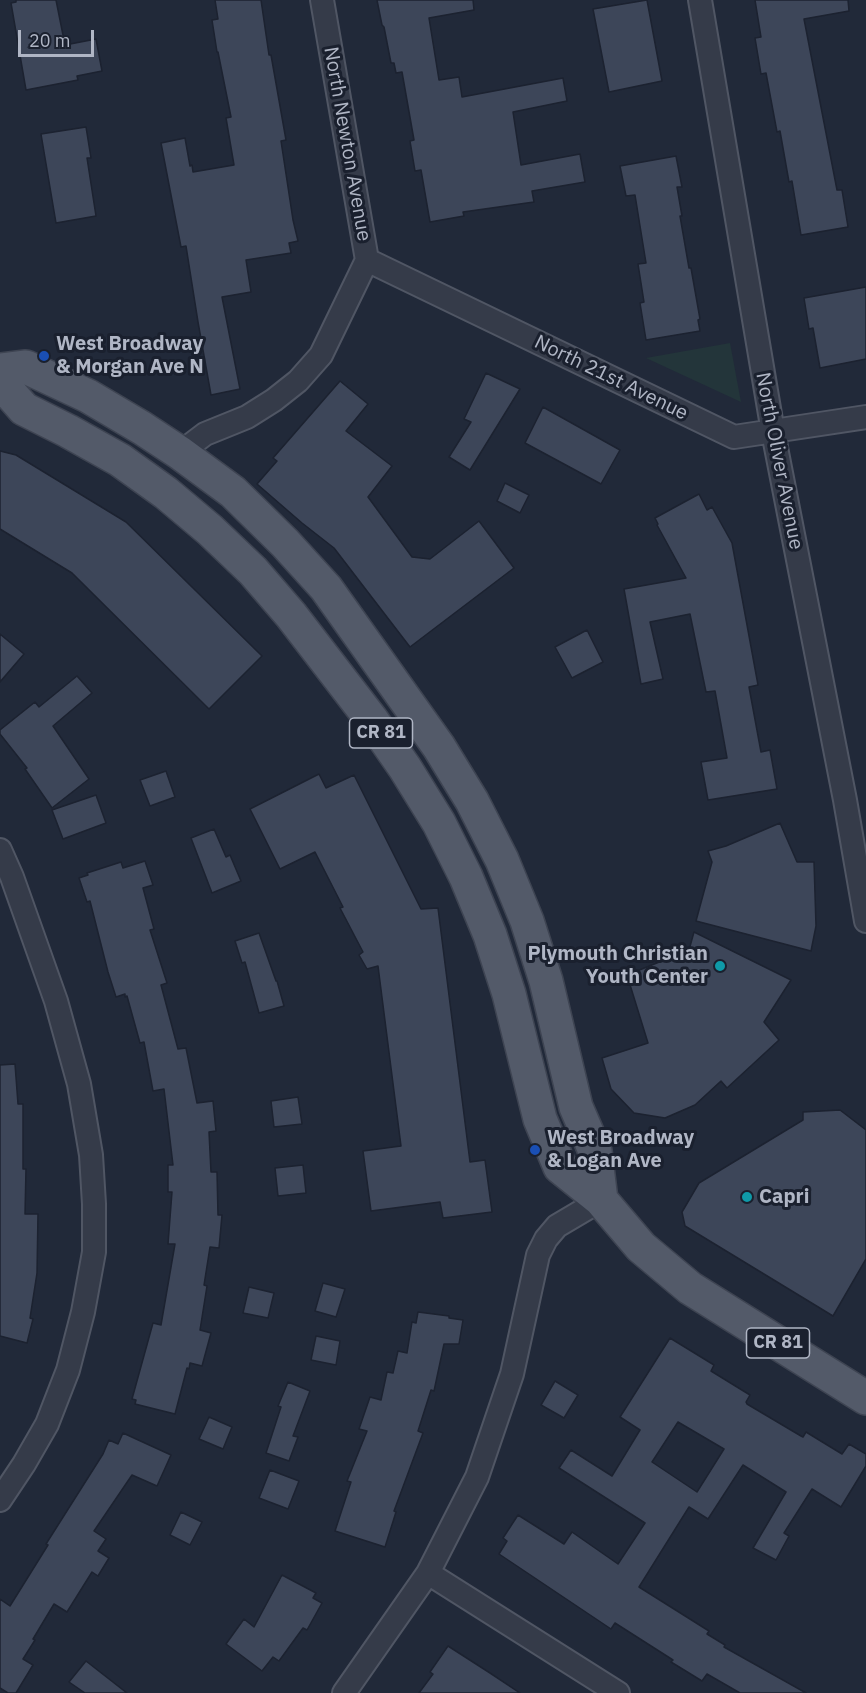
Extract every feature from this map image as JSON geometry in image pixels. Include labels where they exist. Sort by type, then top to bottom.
[{"type":"main road","name":"CR 81","points":[[0,370],[26,367],[88,396],[180,453],[233,492],[285,543],[326,588],[439,747],[472,801],[502,860],[527,921],[546,981],[576,1107],[595,1151],[601,1200]]},
{"type":"main road","name":"CR 81","points":[[0,382],[24,409],[120,460],[166,493],[210,530],[253,571],[291,615],[371,719],[439,823],[470,887],[490,935],[509,994],[540,1119],[560,1167],[601,1200],[641,1247],[690,1288],[866,1398]]},
{"type":"street","name":"North Newton Avenue","points":[[180,453],[205,434],[247,417],[298,381],[321,355],[368,260],[322,0]]},
{"type":"street","name":"North Oliver Avenue","points":[[700,0],[772,432],[845,800],[866,921]]},
{"type":"street","name":"North 21st Avenue","points":[[368,260],[734,437],[866,417]]},
{"type":"street","points":[[0,850],[12,877],[56,1001],[79,1084],[91,1155],[94,1204],[94,1252],[83,1312],[68,1370],[47,1424],[0,1500]]},
{"type":"street","points":[[344,1693],[428,1573],[477,1477],[512,1374],[538,1255],[546,1239],[556,1226],[601,1200]]},
{"type":"street","points":[[428,1573],[618,1693]]},
{"type":"shaded area","points":[[730,343],[741,402],[646,358]]},
{"type":"building","points":[[16,0],[56,0],[65,45],[96,39],[102,71],[77,76],[78,80],[26,90],[11,3]]},
{"type":"building","points":[[215,0],[261,0],[286,140],[281,141],[298,241],[289,243],[291,253],[246,260],[251,292],[222,297],[240,389],[211,395],[186,246],[181,247],[161,143],[185,138],[193,172],[234,165],[226,118],[231,117],[212,20],[218,19]]},
{"type":"building","points":[[377,0],[473,0],[474,10],[429,18],[439,80],[459,77],[462,97],[563,78],[567,101],[513,112],[521,165],[580,154],[585,182],[532,191],[534,202],[463,212],[464,216],[430,222],[421,170],[415,171],[410,141],[414,140],[402,72],[396,73],[394,63],[391,63]]},
{"type":"building","points":[[647,0],[662,81],[609,92],[593,9]]},
{"type":"building","points":[[755,0],[848,0],[849,11],[804,19],[837,190],[842,190],[848,227],[801,235],[792,181],[789,182],[766,73],[761,74],[755,38],[761,37]]},
{"type":"building","points":[[86,127],[91,158],[87,158],[96,216],[56,223],[41,134]]},
{"type":"building","points":[[676,156],[682,187],[677,187],[682,216],[680,216],[700,319],[698,320],[700,331],[646,340],[640,303],[644,302],[638,264],[646,263],[635,195],[626,196],[620,166]]},
{"type":"building","points":[[866,287],[866,359],[820,368],[813,328],[809,329],[804,298]]},
{"type":"building","points":[[486,373],[520,389],[470,470],[449,457],[471,422],[464,419]]},
{"type":"building","points":[[340,381],[368,404],[346,431],[392,466],[368,497],[412,557],[430,559],[479,521],[514,568],[410,647],[334,548],[257,484],[277,461],[273,458]]},
{"type":"building","points":[[543,407],[620,450],[601,484],[525,443]]},
{"type":"building","points":[[0,451],[16,455],[126,522],[262,656],[209,709],[72,573],[0,529]]},
{"type":"building","points":[[505,483],[529,495],[520,513],[497,501]]},
{"type":"building","points":[[699,494],[707,510],[712,507],[732,543],[758,685],[749,687],[761,752],[770,750],[777,789],[708,800],[701,762],[727,758],[715,691],[706,692],[690,614],[650,622],[663,679],[641,684],[624,589],[686,578],[655,518]]},
{"type":"building","points":[[587,630],[603,662],[572,678],[555,647]]},
{"type":"building","points":[[0,634],[24,654],[0,682]]},
{"type":"building","points":[[77,676],[92,693],[53,726],[89,779],[52,808],[25,769],[27,768],[0,734],[0,730],[35,702],[39,707]]},
{"type":"building","points":[[166,771],[175,797],[150,806],[140,780]]},
{"type":"building","points":[[319,774],[326,788],[354,775],[421,909],[438,908],[470,1162],[485,1160],[492,1212],[443,1218],[440,1202],[371,1211],[363,1151],[401,1146],[378,966],[367,969],[359,955],[363,952],[315,852],[280,869],[250,809]]},
{"type":"building","points":[[96,795],[106,823],[63,839],[52,810]]},
{"type":"building","points":[[780,823],[797,862],[814,862],[816,926],[811,951],[696,921],[712,862],[708,851],[726,846]]},
{"type":"building","points":[[214,829],[226,857],[230,855],[241,881],[212,893],[191,838]]},
{"type":"building","points":[[145,861],[153,885],[143,888],[154,929],[150,930],[167,983],[161,985],[178,1049],[186,1048],[197,1103],[213,1101],[216,1131],[209,1132],[211,1172],[217,1172],[218,1215],[222,1215],[219,1248],[210,1247],[204,1285],[207,1286],[200,1330],[211,1333],[202,1366],[190,1363],[189,1369],[187,1368],[175,1414],[135,1404],[136,1400],[132,1399],[153,1323],[161,1325],[175,1244],[168,1244],[172,1192],[168,1192],[168,1165],[173,1165],[164,1089],[153,1091],[144,1042],[140,1043],[127,996],[125,997],[125,994],[116,997],[90,901],[87,902],[79,878],[88,875],[87,873],[121,862],[123,868]]},
{"type":"building","name":"Plymouth Christian Youth Center","points":[[694,932],[791,980],[764,1022],[779,1040],[727,1088],[721,1081],[695,1105],[665,1118],[634,1113],[611,1089],[602,1058],[648,1043],[627,975],[689,950]]},
{"type":"building","points":[[259,933],[284,1006],[259,1013],[245,962],[242,963],[235,941]]},
{"type":"building","points":[[15,1064],[18,1104],[23,1104],[23,1169],[26,1169],[25,1214],[38,1214],[37,1273],[30,1318],[33,1319],[27,1343],[0,1336],[0,1065]]},
{"type":"building","points":[[298,1097],[302,1124],[274,1127],[271,1101]]},
{"type":"building","points":[[840,1110],[866,1130],[866,1259],[833,1316],[685,1226],[682,1212],[699,1183],[803,1120],[803,1112]]},
{"type":"building","points":[[303,1165],[306,1193],[278,1196],[275,1168]]},
{"type":"building","points":[[323,1283],[345,1289],[336,1317],[315,1311]]},
{"type":"building","points":[[249,1287],[274,1293],[268,1318],[243,1313]]},
{"type":"building","points":[[418,1312],[463,1320],[459,1344],[444,1344],[434,1391],[431,1390],[418,1431],[423,1433],[394,1511],[396,1512],[385,1547],[335,1531],[351,1482],[347,1481],[367,1431],[359,1429],[370,1397],[381,1400],[387,1372],[393,1373],[398,1351],[407,1353],[412,1322],[416,1323]]},
{"type":"building","points":[[316,1336],[340,1341],[336,1365],[311,1360]]},
{"type":"building","points":[[670,1338],[714,1365],[711,1371],[750,1395],[747,1404],[801,1436],[803,1437],[806,1432],[842,1454],[849,1444],[866,1454],[866,1466],[841,1507],[812,1489],[784,1533],[789,1536],[776,1560],[753,1548],[786,1492],[743,1465],[708,1519],[689,1507],[639,1587],[709,1631],[707,1634],[725,1645],[724,1647],[806,1693],[740,1693],[707,1674],[702,1681],[615,1623],[611,1629],[499,1554],[507,1541],[503,1538],[518,1515],[564,1544],[572,1532],[618,1564],[645,1523],[559,1468],[571,1450],[612,1476],[640,1430],[620,1417]],"holes":[[[678,1422],[724,1449],[697,1492],[652,1462]]]},
{"type":"building","points":[[555,1381],[578,1395],[564,1418],[541,1405]]},
{"type":"building","points":[[288,1382],[310,1391],[293,1436],[298,1437],[289,1461],[266,1453],[281,1407],[278,1406]]},
{"type":"building","points":[[209,1417],[232,1427],[223,1449],[199,1439]]},
{"type":"building","points":[[123,1433],[171,1455],[157,1486],[132,1475],[94,1531],[106,1539],[98,1551],[109,1558],[98,1576],[92,1572],[67,1612],[54,1604],[23,1659],[33,1665],[16,1693],[8,1693],[0,1688],[0,1599],[10,1606],[103,1454],[109,1440],[118,1444]]},
{"type":"building","points":[[270,1470],[299,1481],[288,1509],[259,1498]]},
{"type":"building","points":[[181,1512],[202,1522],[190,1545],[170,1535]]},
{"type":"building","points":[[282,1575],[316,1593],[313,1598],[322,1603],[307,1630],[303,1628],[279,1661],[273,1657],[262,1671],[226,1644],[244,1619],[254,1627]]},
{"type":"building","points":[[448,1646],[520,1693],[419,1693],[433,1674],[430,1672]]},
{"type":"building","points":[[86,1661],[127,1693],[85,1693],[69,1682]]},
{"type":"place","name":"West Broadway & Morgan Ave N","points":[[44,356]]},
{"type":"place","name":"Plymouth Christian Youth Center","points":[[720,966]]},
{"type":"place","name":"West Broadway & Logan Ave","points":[[535,1150]]},
{"type":"place","name":"Capri","points":[[747,1197]]}]
